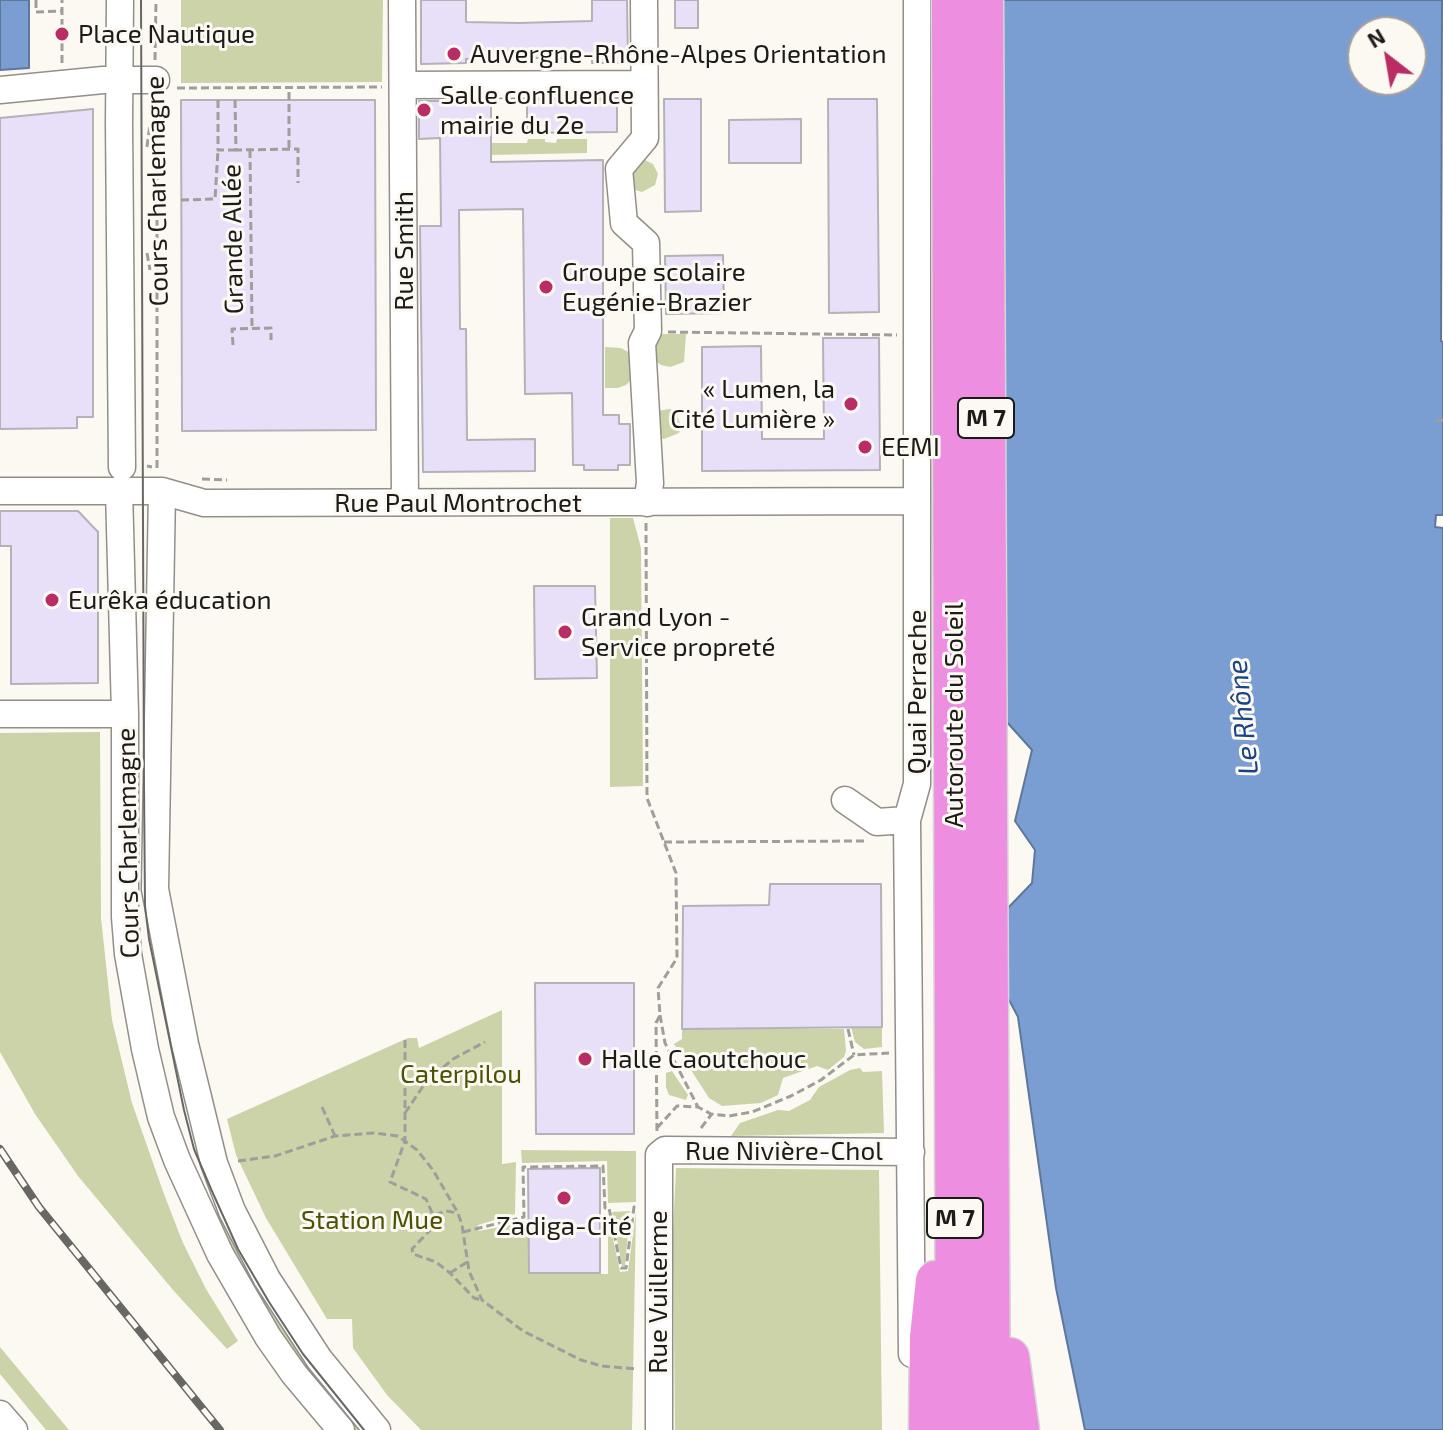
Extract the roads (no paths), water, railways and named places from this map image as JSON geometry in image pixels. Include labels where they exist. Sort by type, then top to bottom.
[{"type":"highway","name":"Autoroute du Soleil","points":[[951,0],[955,1430]]},
{"type":"highway","name":"Autoroute du Soleil","points":[[984,0],[991,1430]]},
{"type":"highway","points":[[928,1430],[929,1337],[954,1110]]},
{"type":"highway","points":[[989,1261],[1010,1358],[1020,1430]]},
{"type":"street","name":"Cours Charlemagne","points":[[120,0],[120,79],[143,477],[155,889],[203,1118],[214,1163],[232,1211],[267,1279],[319,1359],[377,1430]]},
{"type":"street","name":"Rue Smith","points":[[402,0],[393,86],[405,502]]},
{"type":"street","points":[[644,0],[645,138],[619,169],[624,223],[646,243],[648,331],[642,343],[650,483],[647,503]]},
{"type":"street","name":"Quai Perrache","points":[[912,1430],[908,830],[917,784],[917,0]]},
{"type":"street","points":[[0,90],[120,79],[165,84]]},
{"type":"street","points":[[393,86],[644,84]]},
{"type":"street","name":"Cours Charlemagne","points":[[143,477],[125,714],[128,954],[145,1049],[167,1132],[199,1212],[268,1337],[341,1430]]},
{"type":"street","name":"Rue Paul Montrochet","points":[[0,491],[143,477],[204,503],[405,502],[499,515],[647,503],[917,501]]},
{"type":"street","points":[[0,714],[125,714]]},
{"type":"street","points":[[845,800],[877,822],[908,830]]},
{"type":"street","points":[[167,1132],[203,1118]]},
{"type":"street","name":"Rue Nivière-Chol","points":[[659,1155],[665,1150],[911,1152]]},
{"type":"street","name":"Rue Vuillerme","points":[[659,1155],[659,1430]]},
{"type":"street","points":[[0,1414],[14,1430]]},
{"type":"water","points":[[0,0],[29,0],[29,68],[0,70]]},
{"type":"water","name":"Le Rhône","points":[[1002,0],[1442,0],[1443,515],[1436,515],[1435,527],[1443,528],[1443,1430],[1085,1430],[1056,1288],[1018,1017],[1007,996],[1006,910],[1032,883],[1035,850],[1015,821],[1032,750],[1005,720]]},
{"type":"tram line","points":[[141,0],[145,906],[149,939],[184,1110],[194,1149],[211,1189],[238,1249],[269,1302],[303,1354],[364,1430]]},
{"type":"railway","points":[[0,1149],[39,1207],[220,1430]]},
{"type":"place","name":"Place Nautique","points":[[62,34]]},
{"type":"place","name":"Auvergne-Rhône-Alpes Orientation","points":[[454,54]]},
{"type":"place","name":"Salle confluence mairie du 2e","points":[[424,110]]},
{"type":"place","name":"Groupe scolaire Eugénie-Brazier","points":[[546,287]]},
{"type":"place","name":"« Lumen, la Cité Lumière »","points":[[851,404]]},
{"type":"place","name":"EEMI","points":[[865,447]]},
{"type":"place","name":"Eurêka éducation","points":[[52,600]]},
{"type":"place","name":"Grand Lyon - Service propreté","points":[[565,632]]},
{"type":"place","name":"Halle Caoutchouc","points":[[585,1059]]},
{"type":"place","name":"Zadiga-Cité","points":[[564,1198]]},
{"type":"park label","name":"Caterpilou","points":[[461,1074]]},
{"type":"park label","name":"Station Mue","points":[[372,1220]]}]
